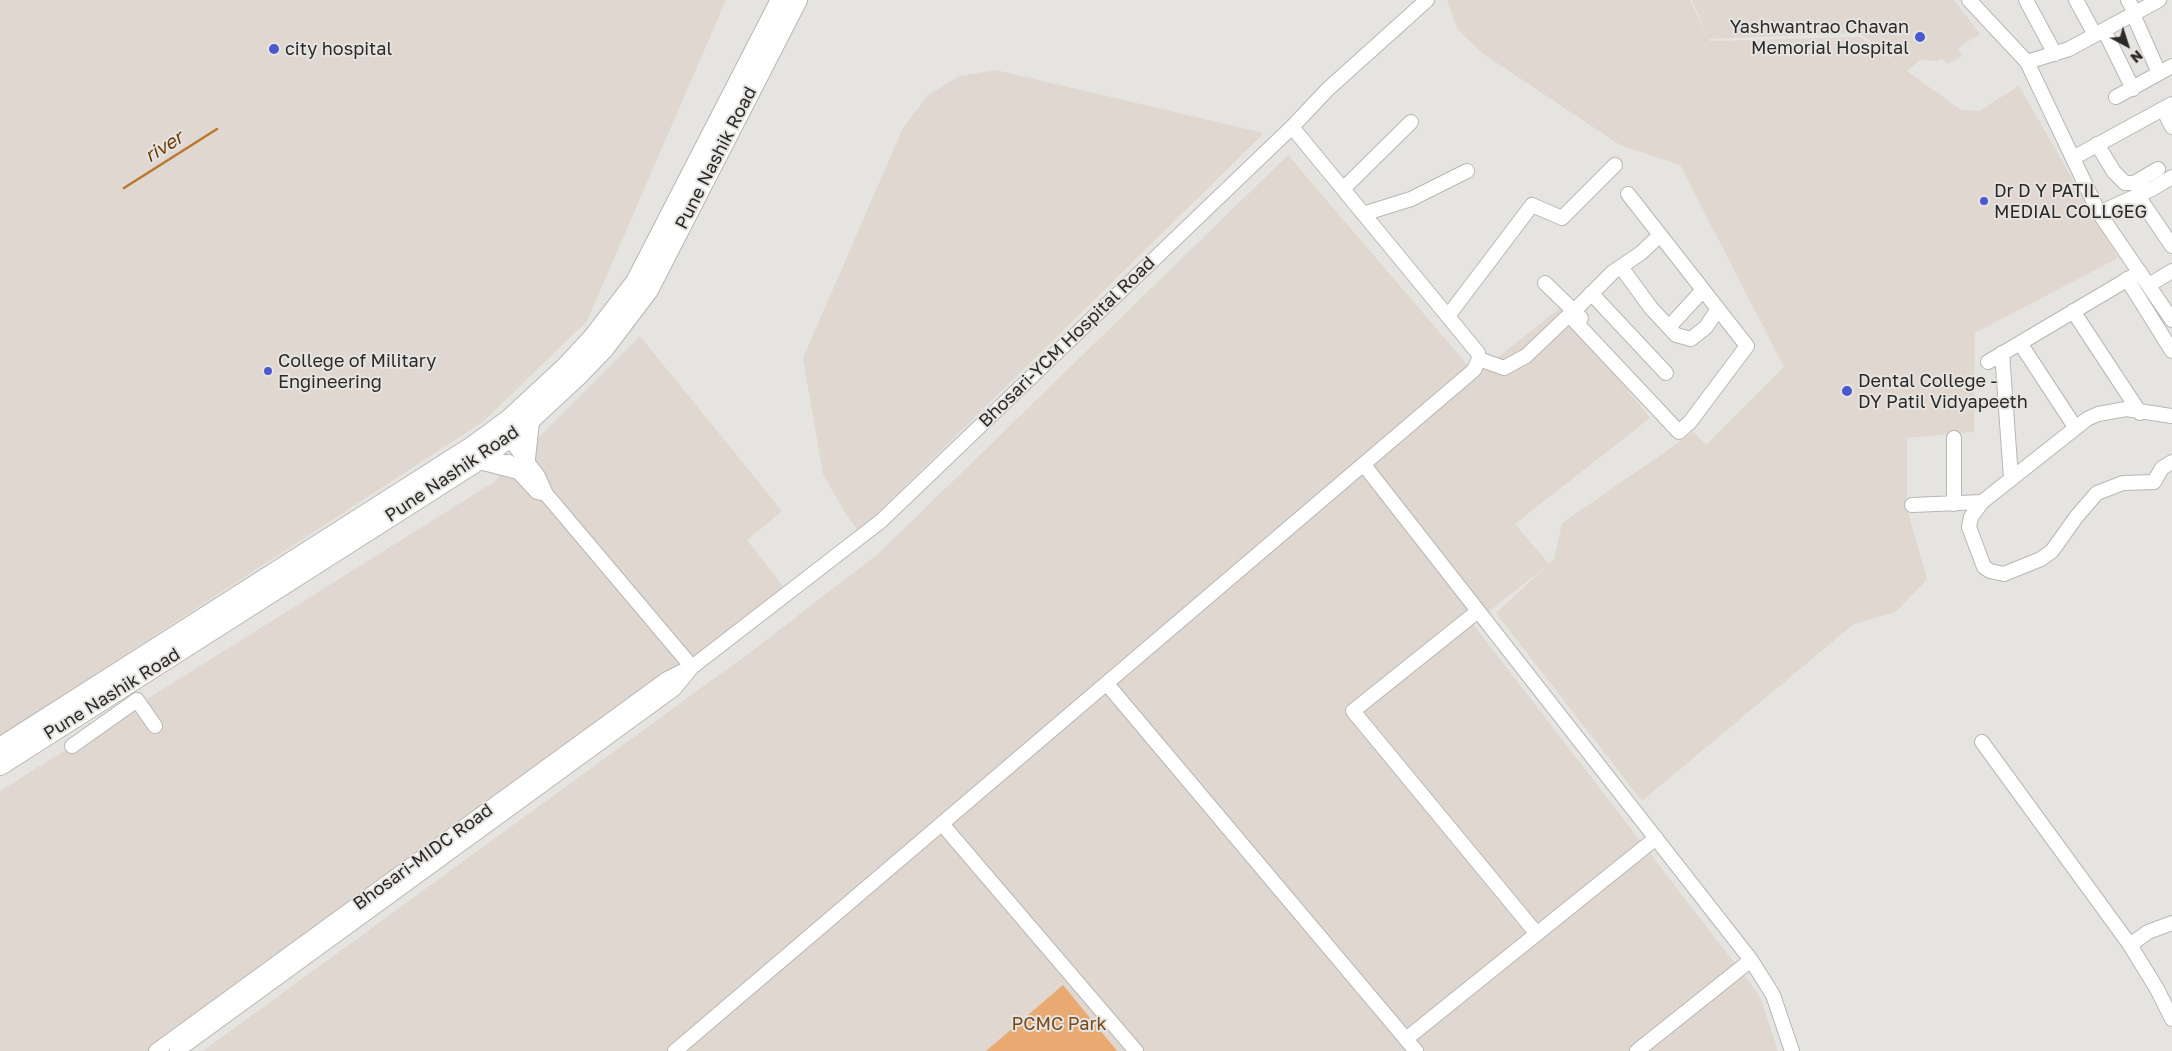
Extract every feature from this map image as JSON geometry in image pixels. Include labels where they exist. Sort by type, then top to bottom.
[{"type":"highway","name":"Pune Nashik Road","points":[[0,764],[480,459],[510,419],[580,353],[636,282],[781,0]]},
{"type":"highway","name":"Pune Nashik Road","points":[[0,748],[498,437],[529,421],[576,377],[604,348],[648,290],[797,0]]},
{"type":"highway","points":[[480,459],[520,463],[529,421]]},
{"type":"street","name":"Bhosari-YCM Hospital Road","points":[[692,667],[881,521],[1292,127],[1328,88],[1427,0]]},
{"type":"street","points":[[1970,0],[2027,62],[2099,213],[2172,320]]},
{"type":"street","points":[[2026,0],[2055,54]]},
{"type":"street","points":[[2076,0],[2099,33],[2133,89]]},
{"type":"street","points":[[2128,0],[2159,73]]},
{"type":"street","points":[[2027,62],[2055,54],[2099,33],[2159,0]]},
{"type":"street","points":[[2116,97],[2172,66]]},
{"type":"street","points":[[2073,158],[2168,106],[2172,127]]},
{"type":"street","points":[[1343,189],[1411,122]]},
{"type":"street","points":[[675,1051],[1471,374],[1478,365],[1478,353],[1292,127]]},
{"type":"street","points":[[2098,144],[2114,172],[2125,183],[2167,178]]},
{"type":"street","points":[[1448,316],[1532,205],[1562,218],[1615,165]]},
{"type":"street","points":[[1363,214],[1411,199],[1467,172]]},
{"type":"street","points":[[2099,213],[2138,196],[2167,178]]},
{"type":"street","points":[[1543,285],[1572,313],[1679,432],[1686,426],[1748,346],[1628,194]]},
{"type":"street","points":[[2138,196],[2172,246]]},
{"type":"street","points":[[1479,359],[1504,368],[1526,356],[1591,294],[1660,235]]},
{"type":"street","points":[[1621,267],[1651,308],[1676,335],[1691,339],[1706,327],[1718,309]]},
{"type":"street","points":[[1988,362],[2140,272]]},
{"type":"street","points":[[2149,285],[2171,273]]},
{"type":"street","points":[[2127,279],[2172,351]]},
{"type":"street","points":[[1669,327],[1703,290]]},
{"type":"street","points":[[1591,294],[1666,373]]},
{"type":"street","points":[[2073,312],[2140,413]]},
{"type":"street","points":[[2020,343],[2075,426]]},
{"type":"street","points":[[2002,354],[2011,478]]},
{"type":"street","points":[[2172,416],[2140,413],[2126,409],[2098,414],[2075,426],[1982,502],[1971,517],[1969,528],[1984,567],[1990,571],[2004,574],[2041,559],[2052,551],[2077,516],[2097,493],[2123,482],[2154,482],[2162,468],[2172,462]]},
{"type":"street","points":[[498,437],[520,463],[537,492],[546,494],[692,667]]},
{"type":"street","points":[[1954,438],[1954,504]]},
{"type":"street","points":[[1364,465],[1751,960],[1773,995],[1792,1051]]},
{"type":"street","points":[[1912,506],[1982,502]]},
{"type":"street","points":[[1478,611],[1353,711],[1537,934]]},
{"type":"street","name":"Bhosari-MIDC Road","points":[[156,1051],[659,684],[692,667]]},
{"type":"street","name":"Bhosari-MIDC Road","points":[[177,1051],[674,689],[692,667]]},
{"type":"street","points":[[1107,684],[1416,1051]]},
{"type":"street","points":[[72,746],[137,700],[155,726]]},
{"type":"street","points":[[1982,742],[2130,946],[2165,1003],[2172,1019]]},
{"type":"street","points":[[942,824],[1136,1051]]},
{"type":"street","points":[[1406,1039],[1656,838]]},
{"type":"street","points":[[2130,946],[2148,932],[2172,923]]},
{"type":"street","points":[[1637,1051],[1751,960]]},
{"type":"shaded area","name":"College of Military Engineering","points":[[0,0],[726,0],[587,321],[484,421],[0,736]]},
{"type":"shaded area","points":[[1447,0],[1690,0],[1709,39],[1692,0],[1954,0],[1980,34],[1958,48],[1962,56],[1955,60],[1947,64],[1942,58],[1937,61],[1920,60],[1907,71],[1961,110],[1979,111],[2019,86],[2118,258],[1975,333],[1974,432],[1907,438],[1907,509],[1927,579],[1896,612],[1854,624],[1642,801],[1496,613],[1548,565],[1473,624],[1753,987],[1761,999],[1778,1051],[203,1051],[756,648],[879,553],[1288,155],[1476,375],[1561,307],[1650,418],[1515,524],[1549,564],[1554,560],[1562,523],[1694,432],[1706,445],[1784,367],[1680,165],[1620,145],[1482,53],[1458,30]],"holes":[[[1860,33],[1897,63],[1860,37],[1710,41],[1709,39]]]},
{"type":"shaded area","points":[[996,70],[1264,133],[859,531],[846,515],[823,474],[803,358],[903,128],[928,95],[960,76]]},
{"type":"shaded area","points":[[640,336],[782,511],[747,540],[786,590],[467,818],[153,1051],[0,1051],[0,791],[494,482]]},
{"type":"green space","name":"PCMC Park","points":[[1063,985],[1117,1051],[986,1051]]},
{"type":"waterway","name":"river","points":[[124,188],[217,129]]},
{"type":"place","name":"Yashwantrao Chavan Memorial Hospital","points":[[1920,37]]},
{"type":"place","name":"city hospital","points":[[274,49]]},
{"type":"place","name":"Dr D Y PATIL MEDIAL COLLGEG","points":[[1984,201]]},
{"type":"place","name":"College of Military Engineering","points":[[268,371]]},
{"type":"place","name":"Dental College - DY Patil Vidyapeeth","points":[[1847,391]]}]
